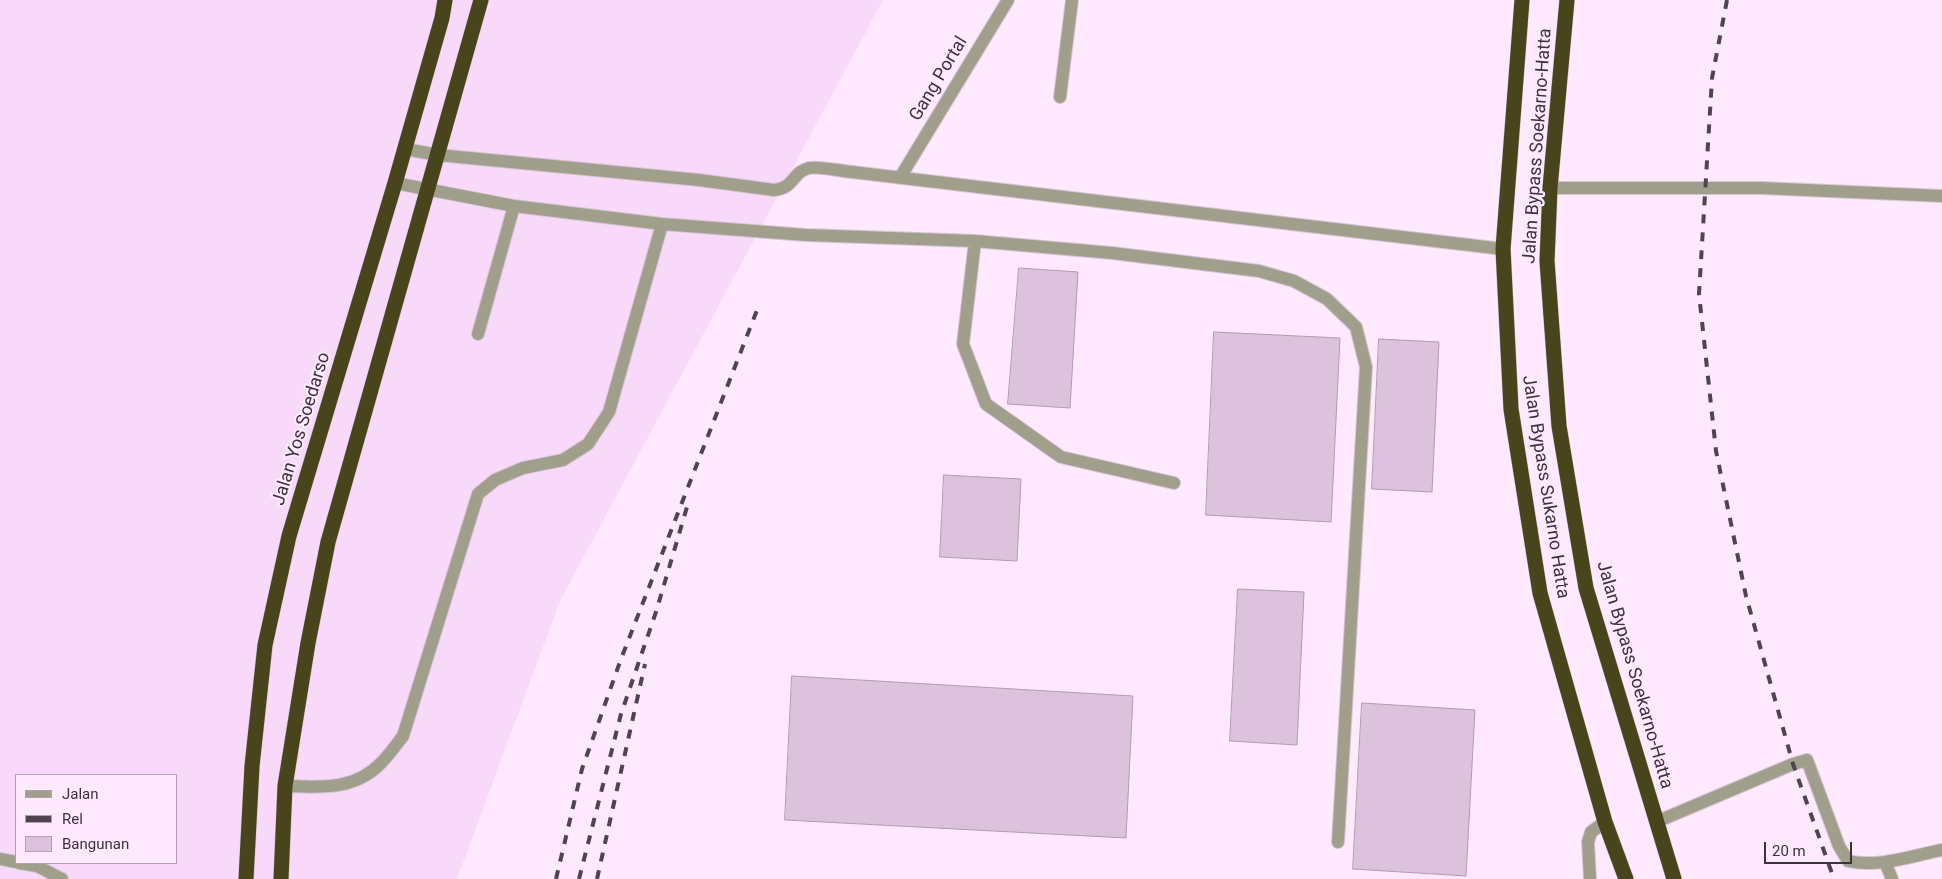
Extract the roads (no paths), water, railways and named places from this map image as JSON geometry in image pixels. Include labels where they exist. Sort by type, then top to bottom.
[{"type":"highway","name":"Jalan Yos Soedarso","points":[[246,879],[252,766],[265,645],[289,536],[405,149],[442,18],[445,0]]},
{"type":"highway","points":[[281,879],[285,786],[308,643],[328,542],[481,0]]},
{"type":"highway","name":"Jalan Bypass Sukarno Hatta","points":[[1522,0],[1503,249],[1511,409],[1540,593],[1605,822],[1626,879]]},
{"type":"highway","name":"Jalan Bypass Soekarno-Hatta","points":[[1567,0],[1550,188],[1547,261],[1559,426],[1584,578],[1674,879]]},
{"type":"street","name":"Gang Portal","points":[[901,176],[1008,0]]},
{"type":"street","points":[[1060,97],[1072,0]]},
{"type":"street","points":[[405,149],[438,155],[698,180],[774,190],[782,190],[789,186],[800,173],[810,168],[901,176],[1503,249]]},
{"type":"street","points":[[395,183],[514,206],[662,224],[806,235],[976,241],[1112,253],[1259,271],[1294,281],[1327,299],[1356,327],[1366,367],[1338,842]]},
{"type":"street","points":[[1550,188],[1761,188],[1942,196]]},
{"type":"street","points":[[478,334],[514,206]]},
{"type":"street","points":[[285,786],[332,787],[358,780],[380,764],[403,736],[478,494],[495,480],[523,468],[563,460],[588,444],[610,412],[662,224]]},
{"type":"street","points":[[976,241],[963,344],[986,404],[1061,457],[1174,483]]},
{"type":"street","points":[[1656,822],[1793,764],[1807,760],[1839,846],[1848,861],[1863,864],[1885,862],[1942,850]]},
{"type":"street","points":[[1590,879],[1588,842],[1592,832],[1605,822]]},
{"type":"street","points":[[0,859],[15,862]]},
{"type":"street","points":[[1885,862],[1892,879]]},
{"type":"street","points":[[28,864],[37,866],[62,879]]},
{"type":"railway","points":[[1727,0],[1712,78],[1699,294],[1716,451],[1746,596],[1793,764],[1834,879]]},
{"type":"railway","points":[[556,879],[582,769],[621,659],[759,305]]},
{"type":"railway","points":[[579,879],[621,714],[656,612],[687,507]]},
{"type":"railway","points":[[597,879],[645,664]]}]
